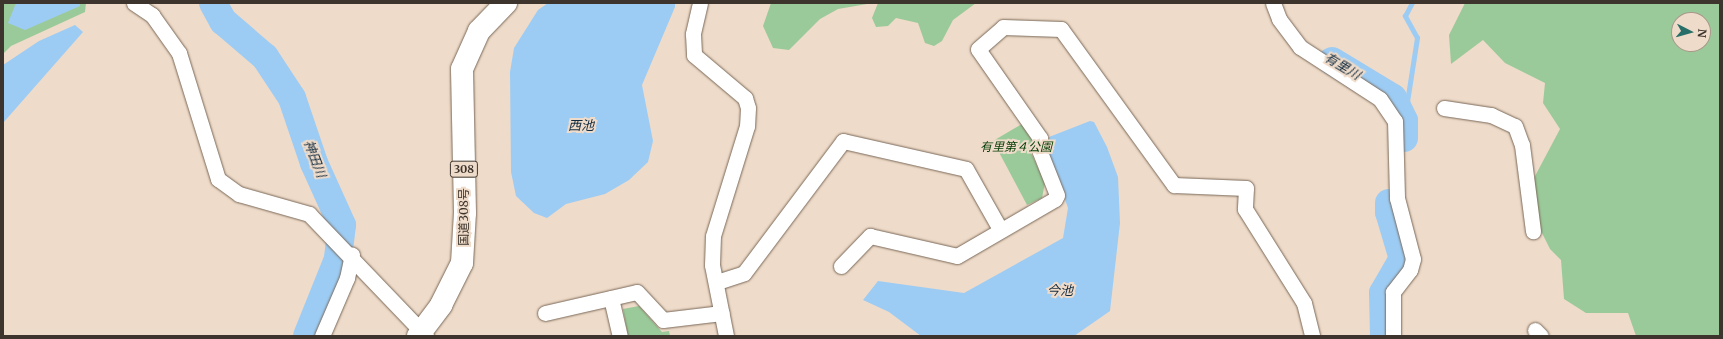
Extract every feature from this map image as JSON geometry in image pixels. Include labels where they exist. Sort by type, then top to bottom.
[{"type":"highway","name":"国道308号","points":[[422,334],[441,306],[462,263],[466,213],[462,69],[479,31],[506,3]]},
{"type":"street","points":[[134,3],[152,15],[179,53],[218,179],[239,194],[309,214],[352,255],[422,334]]},
{"type":"street","points":[[700,3],[693,34],[694,55],[745,98],[748,108],[747,126],[713,236],[712,264],[717,282],[726,336]]},
{"type":"street","points":[[1273,3],[1279,19],[1300,47],[1380,99],[1395,121],[1397,198],[1413,259],[1410,270],[1393,292],[1393,336]]},
{"type":"street","points":[[841,266],[870,236],[957,256],[1057,195],[1040,152],[1040,138],[978,45],[1004,27],[1061,29],[1174,185],[1246,188],[1245,209],[1304,303],[1312,336]]},
{"type":"street","points":[[1444,108],[1491,114],[1515,126],[1522,145],[1533,231]]},
{"type":"street","points":[[717,282],[744,273],[843,141],[966,169],[1000,229]]},
{"type":"street","points":[[322,336],[348,278],[352,255]]},
{"type":"street","points":[[545,313],[638,292],[663,320],[722,313]]},
{"type":"street","points":[[611,298],[620,336]]},
{"type":"green space","points":[[3,3],[86,3],[85,12],[11,46],[3,54]]},
{"type":"green space","points":[[771,3],[873,3],[838,9],[820,19],[789,50],[773,48],[763,26]]},
{"type":"green space","points":[[878,3],[976,3],[953,20],[942,41],[934,46],[925,43],[918,23],[896,18],[888,26],[876,27],[872,18]]},
{"type":"green space","points":[[1465,3],[1720,3],[1720,336],[1636,336],[1628,313],[1586,313],[1564,299],[1561,260],[1550,249],[1538,225],[1534,178],[1560,129],[1543,103],[1545,83],[1505,63],[1483,40],[1451,64],[1449,35]]},
{"type":"green space","name":"有里第４公園","points":[[1022,124],[1032,140],[1031,153],[1045,183],[1042,198],[1027,205],[993,141]]},
{"type":"green space","points":[[639,306],[662,332],[669,331],[670,336],[628,336],[623,309]]},
{"type":"water","points":[[16,3],[80,3],[80,6],[25,30],[8,23]]},
{"type":"water","name":"西池","points":[[548,3],[675,3],[675,7],[642,85],[653,141],[648,162],[629,180],[605,194],[566,204],[547,218],[534,213],[516,196],[511,172],[510,72],[514,48],[538,10]]},
{"type":"water","points":[[75,25],[83,32],[3,123],[3,65],[39,41]]},
{"type":"water","name":"今池","points":[[1090,121],[1094,122],[1107,147],[1118,177],[1120,223],[1110,311],[1074,336],[921,336],[889,312],[863,300],[878,281],[964,293],[1063,238],[1068,208],[1048,151],[1049,137]]},
{"type":"waterway","name":"神田川","points":[[213,3],[223,21],[265,57],[292,98],[314,163],[342,225],[338,259],[307,336]]},
{"type":"waterway","points":[[1404,121],[1417,38],[1405,16],[1412,3]]},
{"type":"waterway","name":"有里川","points":[[1332,61],[1393,98],[1404,121],[1404,138]]},
{"type":"waterway","name":"有里川","points":[[1384,336],[1383,293],[1403,259],[1389,212],[1389,203]]}]
